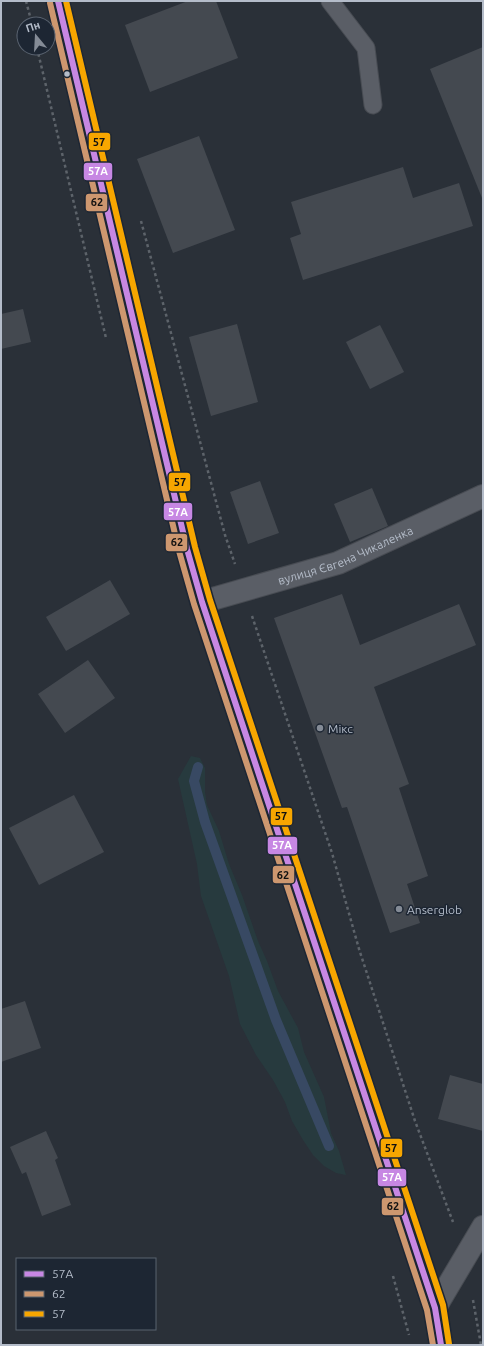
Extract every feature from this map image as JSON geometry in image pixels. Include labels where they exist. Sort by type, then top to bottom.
[{"type":"main road","points":[[58,1],[187,550],[202,602],[435,1308],[441,1345]]},
{"type":"street","name":"вулиця Євгена Чикаленка","points":[[202,602],[338,563],[483,496]]},
{"type":"street","points":[[435,1308],[483,1228]]},
{"type":"lane","points":[[330,1],[366,48],[373,105]]},
{"type":"path","points":[[26,1],[30,16]]},
{"type":"path","points":[[140,216],[225,535],[332,853],[359,949],[415,1121],[466,1256],[481,1345]]},
{"type":"green space","points":[[191,756],[200,758],[205,768],[205,792],[207,805],[219,831],[229,864],[278,991],[298,1028],[304,1052],[324,1097],[331,1133],[339,1151],[346,1175],[336,1173],[324,1166],[313,1155],[292,1121],[285,1102],[273,1080],[256,1055],[240,1024],[229,976],[201,896],[197,864],[178,779]]},
{"type":"building","points":[[188,1],[216,1],[238,58],[150,92],[125,25]]},
{"type":"building","points":[[483,47],[483,198],[482,198],[430,69]]},
{"type":"building","points":[[199,136],[235,230],[173,253],[137,159]]},
{"type":"building","points":[[403,167],[413,198],[459,183],[473,226],[303,280],[290,238],[301,234],[291,202]]},
{"type":"building","points":[[23,309],[31,342],[1,349],[1,314]]},
{"type":"building","points":[[237,324],[258,402],[211,416],[189,337]]},
{"type":"building","points":[[380,325],[404,372],[370,389],[346,342]]},
{"type":"building","points":[[260,481],[279,533],[248,544],[230,492]]},
{"type":"building","points":[[372,488],[388,526],[350,542],[334,504]]},
{"type":"building","points":[[110,580],[130,614],[66,651],[46,617]]},
{"type":"building","points":[[342,594],[360,645],[459,604],[476,645],[374,687],[409,784],[399,788],[428,876],[407,884],[420,923],[390,933],[347,807],[342,808],[274,618]]},
{"type":"building","points":[[88,660],[115,698],[65,733],[38,694]]},
{"type":"building","points":[[74,795],[104,852],[39,885],[9,828]]},
{"type":"building","points":[[25,1001],[41,1048],[1,1062],[1,1009]]},
{"type":"building","points":[[450,1075],[483,1084],[483,1131],[438,1119]]},
{"type":"building","points":[[46,1131],[58,1158],[55,1160],[71,1205],[42,1216],[26,1172],[22,1174],[10,1147]]},
{"type":"waterway","points":[[198,767],[194,781],[205,822],[276,1020],[329,1146]]},
{"type":"transit line","name":"57А","points":[[58,1],[187,549],[202,602],[435,1308],[441,1345]]},
{"type":"transit line","name":"57","points":[[66,1],[195,547],[210,600],[443,1305],[449,1344]]},
{"type":"transit line","name":"62","points":[[50,3],[179,551],[194,604],[427,1310],[433,1345]]},
{"type":"place","name":"Мікс","points":[[320,728]]},
{"type":"place","name":"Anserglob","points":[[399,909]]}]
